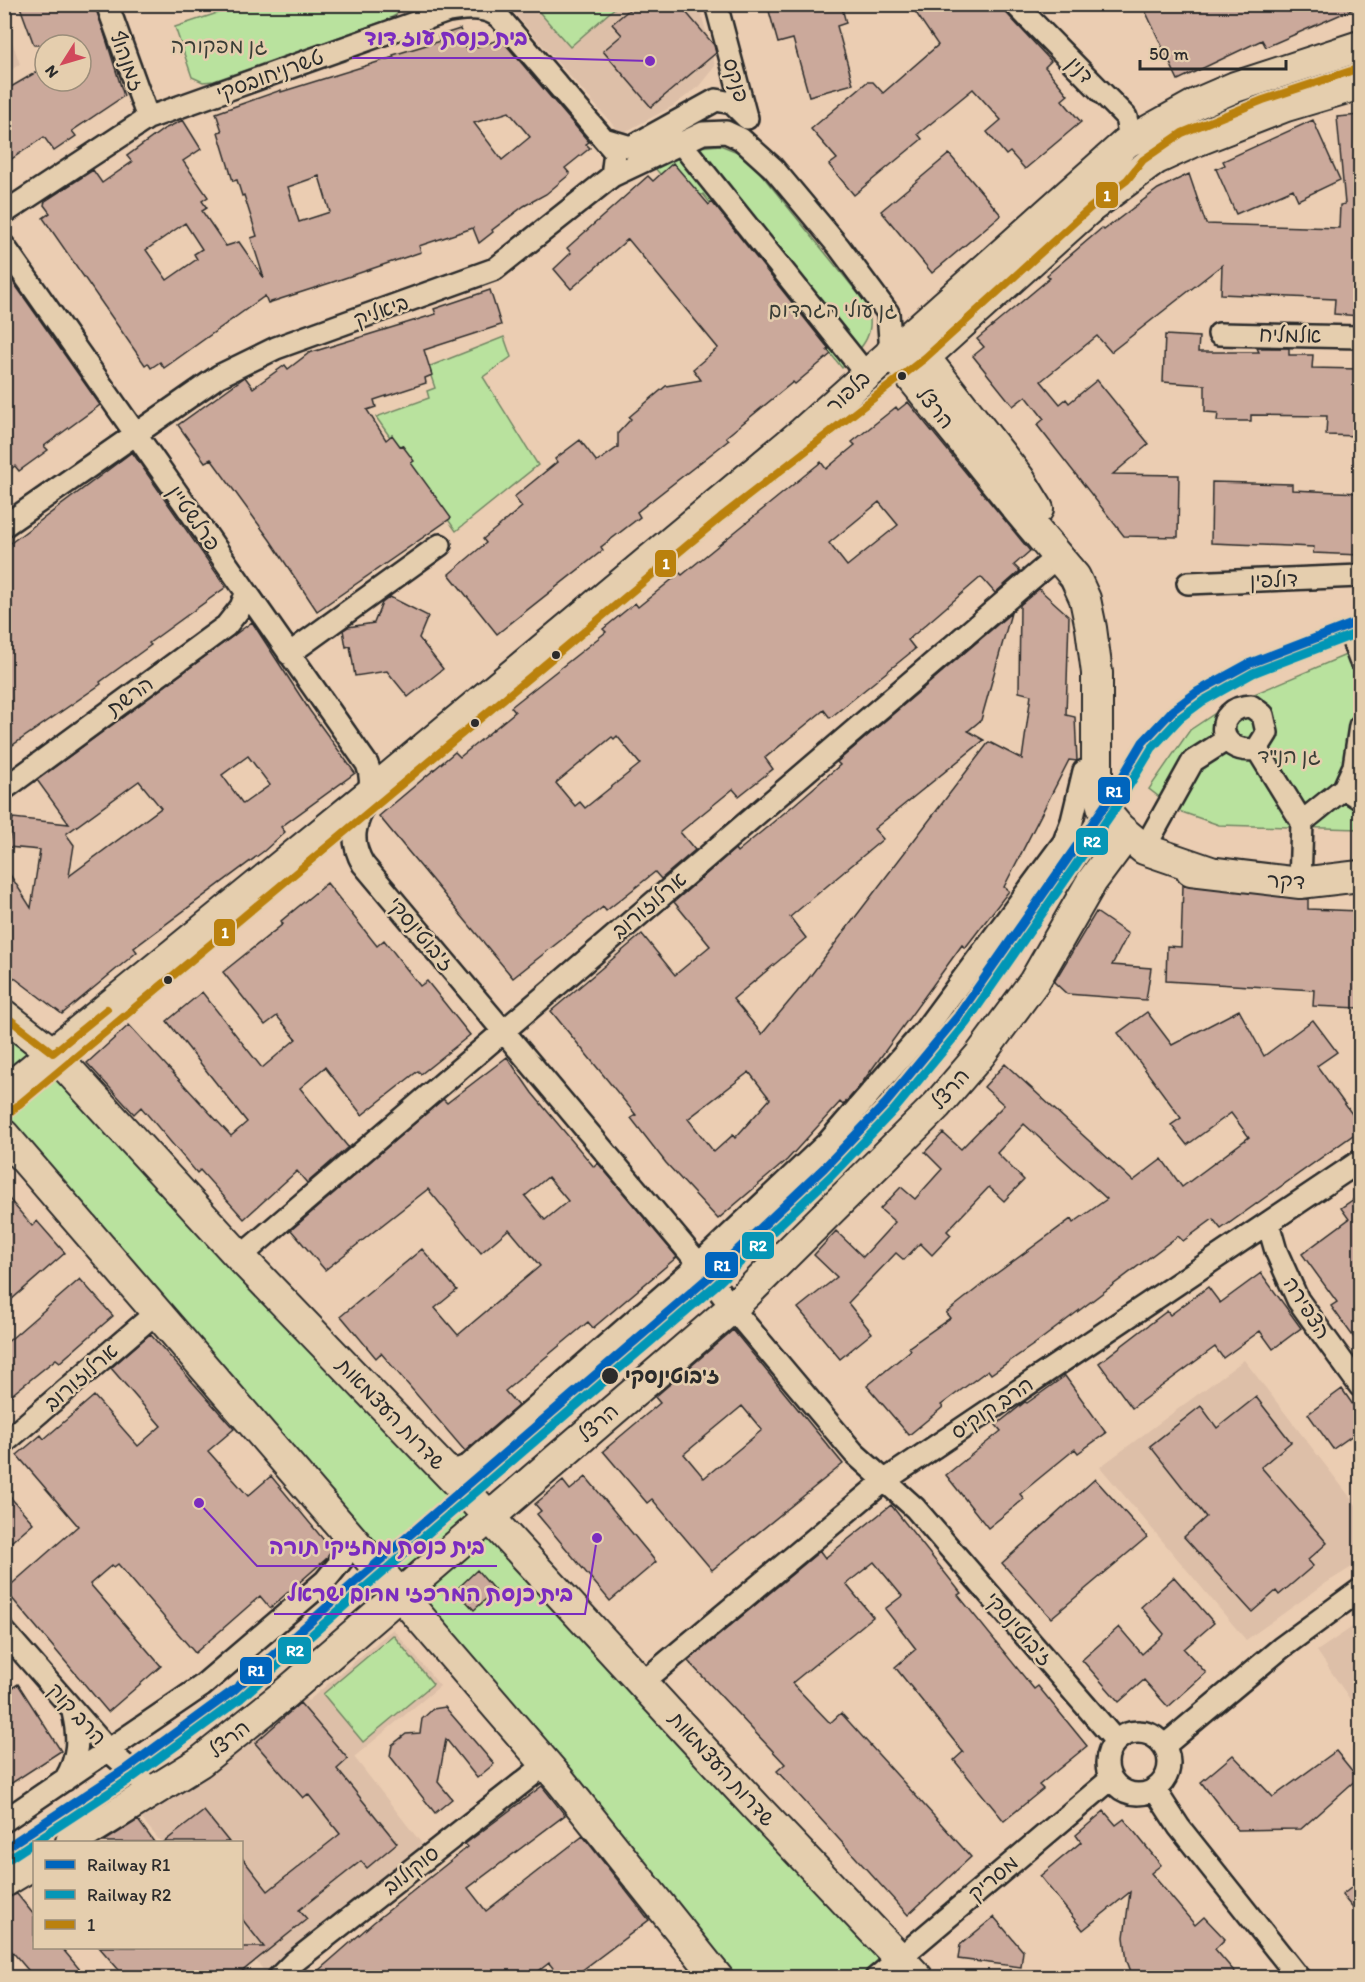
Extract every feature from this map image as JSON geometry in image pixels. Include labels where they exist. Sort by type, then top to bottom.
[{"type":"street","name":"זמנהוף","points":[[106,4],[148,118]]},
{"type":"street","name":"פנקס","points":[[716,4],[747,118],[760,154]]},
{"type":"street","name":"דנין","points":[[1015,4],[1126,117],[1129,134],[1126,143]]},
{"type":"street","name":"טשרניחובסקי","points":[[4,213],[148,118],[458,7],[493,11],[615,152],[612,176]]},
{"type":"street","name":"בלפור","points":[[908,355],[1126,143],[1189,108],[1235,87],[1360,46]]},
{"type":"street","name":"בלפור","points":[[4,1092],[368,795],[803,432],[866,375],[951,332],[1090,208],[1156,159],[1286,106],[1360,84]]},
{"type":"street","points":[[604,139],[631,147],[716,100],[732,103],[747,118]]},
{"type":"street","name":"ביאליק","points":[[4,526],[219,376],[276,348],[495,269],[612,176],[680,142],[703,133],[726,132],[741,139],[760,154]]},
{"type":"street","points":[[680,142],[866,375]]},
{"type":"street","name":"הרצל","points":[[760,154],[839,247],[898,305],[908,355],[1020,512],[1076,577],[1085,599],[1097,673],[1097,787],[1103,809],[1127,841]]},
{"type":"street","name":"פרלשטיין","points":[[4,246],[367,764],[371,777],[368,795]]},
{"type":"street","points":[[951,332],[945,368],[951,391]]},
{"type":"street","name":"אלמליח","points":[[1219,334],[1360,337]]},
{"type":"street","name":"הרצל","points":[[908,355],[951,391],[1019,478],[1053,536],[1059,555]]},
{"type":"street","points":[[289,654],[440,545]]},
{"type":"street","name":"ארלוזורוב","points":[[240,1257],[502,1030],[1059,555]]},
{"type":"street","name":"דולפין","points":[[1188,583],[1360,576]]},
{"type":"street","name":"הרשת","points":[[4,789],[226,626],[241,607],[246,594]]},
{"type":"street","name":"הרצל","points":[[436,1461],[457,1470],[469,1465],[699,1264],[828,1142],[925,1030],[1064,842],[1072,821],[1084,771],[1097,673]]},
{"type":"street","points":[[1242,706],[1251,706],[1263,715],[1267,724],[1267,733],[1257,749],[1240,750],[1226,740],[1223,730],[1228,715],[1242,706]]},
{"type":"street","points":[[1302,822],[1352,793],[1360,726]]},
{"type":"street","points":[[1127,841],[1193,760],[1226,740]]},
{"type":"street","points":[[1257,749],[1302,822],[1300,883]]},
{"type":"street","name":"הרצל","points":[[1084,771],[1091,822],[1127,841]]},
{"type":"street","name":"ז'בוטינסקי","points":[[368,795],[353,837],[354,850],[363,864],[699,1264],[732,1308],[854,1453],[915,1508],[1116,1741]]},
{"type":"street","name":"הרצל","points":[[73,1841],[200,1762],[400,1597],[732,1308],[937,1105],[966,1072],[1034,982],[1092,881],[1127,841]]},
{"type":"street","name":"דקר","points":[[1127,841],[1140,857],[1176,869],[1300,883],[1360,876]]},
{"type":"street","name":"דקר","points":[[1127,841],[1211,872]]},
{"type":"street","points":[[1092,881],[1117,866],[1130,862],[1176,869]]},
{"type":"street","name":"שדרות העצמאות","points":[[4,1015],[53,1053],[240,1257],[436,1461],[908,1968]]},
{"type":"street","points":[[4,1135],[546,1764],[718,1977]]},
{"type":"street","name":"הרב קוקיס","points":[[643,1682],[884,1480],[1360,1161]]},
{"type":"street","name":"הצפירה","points":[[1268,1223],[1276,1251],[1298,1300],[1360,1386]]},
{"type":"street","name":"ארלוזורוב","points":[[4,1443],[158,1311]]},
{"type":"street","points":[[4,1821],[202,1686],[325,1581],[342,1560],[348,1544],[341,1525]]},
{"type":"street","points":[[1164,1746],[1281,1648],[1360,1590]]},
{"type":"street","name":"הרב קוק","points":[[4,1631],[109,1751],[155,1792]]},
{"type":"street","points":[[65,1780],[74,1765],[78,1749],[73,1712]]},
{"type":"street","points":[[1141,1732],[1150,1734],[1164,1746],[1170,1765],[1162,1784],[1155,1790],[1146,1794],[1126,1792],[1111,1779],[1107,1759],[1116,1741],[1123,1735],[1141,1732]]},
{"type":"street","name":"סוקולוב","points":[[278,1977],[546,1764]]},
{"type":"street","name":"מסריק","points":[[876,1977],[908,1968],[1111,1779]]},
{"type":"street","points":[[1155,1790],[1179,1827],[1299,1977]]},
{"type":"street","points":[[4,1882],[33,1865]]},
{"type":"shaded area","points":[[507,5],[699,5],[715,66],[699,86],[673,106],[621,134]]},
{"type":"shaded area","points":[[4,19],[20,64],[5,74],[4,74]]},
{"type":"shaded area","points":[[1244,1360],[1360,1510],[1360,1562],[1326,1583],[1246,1640],[1100,1467]]},
{"type":"shaded area","points":[[1360,1622],[1360,1714],[1317,1651]]},
{"type":"shaded area","points":[[393,1629],[440,1686],[354,1757],[422,1844],[265,1972],[243,1944],[243,1841],[160,1841],[141,1818],[189,1788],[303,1696],[308,1701]]},
{"type":"green space","name":"גן מפקורה","points":[[242,5],[403,5],[396,15],[387,20],[214,81],[203,82],[192,77],[175,27]]},
{"type":"green space","points":[[533,5],[618,5],[570,47]]},
{"type":"green space","name":"גן עולי הגרדום","points":[[720,145],[740,153],[753,164],[865,302],[870,322],[867,338],[842,368],[703,194],[686,206],[655,168],[698,147]]},
{"type":"green space","points":[[504,337],[511,357],[483,377],[538,465],[456,531],[376,417],[429,398],[427,391],[435,388],[428,367]]},
{"type":"green space","name":"גן הנ\"ד","points":[[1360,649],[1360,829],[1219,825],[1176,810],[1149,789],[1190,730],[1226,706]]},
{"type":"green space","points":[[4,1029],[38,1058],[899,1977],[731,1977],[5,1121]]},
{"type":"green space","points":[[393,1635],[433,1684],[363,1742],[323,1694]]},
{"type":"building","points":[[19,4],[95,4],[124,96],[72,131],[76,136],[54,151],[44,137],[4,164],[4,91],[33,74],[33,93],[93,93],[93,33],[33,33],[33,42]]},
{"type":"building","points":[[636,4],[679,4],[714,45],[716,53],[651,107],[603,51],[622,35],[612,24]]},
{"type":"building","points":[[767,4],[841,4],[846,23],[837,26],[853,84],[809,96],[793,39],[778,43]]},
{"type":"building","points":[[910,4],[998,4],[1051,61],[1045,67],[1068,95],[1062,100],[1081,122],[1025,169],[1010,152],[1006,155],[987,132],[1001,120],[973,89],[918,134],[922,139],[854,195],[829,165],[837,159],[811,129],[867,82],[873,82],[883,93],[938,45]]},
{"type":"building","points":[[1142,4],[1360,4],[1360,6],[1266,47],[1262,40],[1178,80]]},
{"type":"building","points":[[460,29],[467,50],[501,39],[589,142],[586,144],[590,148],[565,168],[570,174],[546,194],[524,206],[492,230],[493,232],[479,243],[473,228],[419,246],[421,252],[330,283],[268,303],[265,296],[164,368],[160,362],[151,368],[148,363],[145,365],[43,218],[50,213],[44,205],[45,201],[93,170],[102,183],[132,162],[127,156],[164,129],[183,120],[201,149],[183,161],[208,197],[202,201],[207,208],[202,211],[226,246],[239,242],[264,278],[251,238],[257,236],[244,195],[242,196],[237,180],[233,181],[218,132],[222,131],[216,113],[281,90],[281,92],[394,57],[393,55],[440,41],[438,36]],"holes":[[[509,112],[530,137],[502,160],[474,123]],[[319,176],[330,212],[299,222],[288,187]],[[185,223],[202,249],[194,254],[197,259],[167,280],[146,250]]]},
{"type":"building","points":[[1360,115],[1360,316],[1334,314],[1335,299],[1221,294],[1222,265],[1111,352],[1097,336],[1041,381],[1060,404],[1066,399],[1069,403],[1097,380],[1149,444],[1113,474],[1179,475],[1178,537],[1124,536],[1037,425],[1044,419],[1026,396],[1013,406],[973,356],[984,347],[977,339],[1050,278],[1047,275],[1102,228],[1104,230],[1158,189],[1189,174],[1206,224],[1339,228],[1340,205],[1345,204],[1337,117]]},
{"type":"building","points":[[1313,120],[1340,180],[1298,200],[1293,189],[1236,214],[1216,169],[1225,165],[1223,161]]},
{"type":"building","points":[[949,154],[1001,215],[932,273],[881,211]]},
{"type":"building","points":[[673,163],[709,205],[712,202],[831,354],[726,437],[729,440],[637,512],[640,517],[601,547],[603,550],[497,634],[449,574],[486,543],[483,539],[522,507],[514,497],[557,462],[555,459],[580,440],[597,462],[618,447],[618,433],[631,419],[629,417],[666,386],[701,380],[693,369],[718,348],[628,239],[571,289],[554,269],[571,253],[567,248],[648,176],[653,181]]},
{"type":"building","points":[[4,269],[100,405],[44,446],[48,450],[19,471],[15,466],[4,474]]},
{"type":"building","points":[[490,290],[501,325],[424,350],[432,375],[425,378],[426,383],[374,400],[376,407],[367,410],[386,440],[392,435],[400,446],[402,445],[414,461],[411,463],[451,518],[317,611],[270,540],[211,459],[205,462],[178,425],[245,377],[253,388],[285,365],[288,369],[309,353],[436,314],[434,309]]},
{"type":"building","points":[[1165,335],[1199,337],[1198,352],[1259,352],[1257,348],[1289,348],[1289,355],[1313,355],[1312,368],[1360,369],[1360,436],[1326,435],[1327,416],[1251,415],[1251,421],[1217,421],[1218,413],[1205,412],[1205,385],[1163,382]]},
{"type":"building","points":[[908,402],[1030,551],[1014,565],[1020,571],[995,593],[981,577],[908,640],[915,649],[830,718],[824,710],[765,758],[773,769],[739,796],[733,789],[680,832],[695,850],[661,879],[655,872],[606,911],[603,907],[513,978],[379,816],[455,752],[460,757],[515,712],[511,707],[606,632],[603,629],[635,603],[638,607],[680,573],[682,575],[821,462],[826,469],[855,445],[852,442],[896,407],[898,410]],"holes":[[[879,502],[898,525],[847,566],[829,543]],[[617,736],[640,764],[585,808],[580,802],[575,806],[556,783],[612,737],[614,739]]]},
{"type":"building","points":[[132,452],[226,587],[149,643],[151,645],[100,682],[101,684],[4,751],[4,548]]},
{"type":"building","points":[[1212,482],[1292,484],[1292,490],[1360,493],[1360,555],[1313,553],[1314,547],[1211,543]]},
{"type":"building","points":[[1039,589],[1069,616],[1066,715],[1075,717],[1077,761],[1069,760],[1004,887],[1009,891],[965,948],[962,945],[859,1087],[843,1105],[840,1102],[787,1160],[718,1219],[666,1163],[631,1118],[636,1115],[551,1011],[642,934],[675,975],[710,946],[674,902],[735,849],[737,852],[795,804],[840,765],[837,762],[1011,613],[981,720],[968,731],[984,740],[874,829],[883,839],[790,917],[806,938],[733,999],[762,1034],[808,979],[989,742],[1022,759],[1031,695],[1019,692],[1020,605]],"holes":[[[749,1072],[770,1099],[735,1138],[733,1135],[714,1152],[688,1119]]]},
{"type":"building","points":[[390,597],[428,616],[419,638],[443,669],[408,697],[387,671],[355,676],[350,646],[346,647],[343,630],[348,627],[374,623],[382,603]]},
{"type":"building","points":[[252,622],[310,711],[355,773],[281,827],[285,832],[264,851],[134,948],[137,952],[62,1014],[4,970],[4,865],[31,908],[40,850],[8,847],[13,818],[69,824],[37,780]],"holes":[[[248,756],[270,785],[243,804],[222,775]],[[139,781],[161,808],[69,876],[74,845],[66,834]]]},
{"type":"building","points":[[327,883],[377,946],[384,940],[420,986],[427,981],[470,1035],[421,1074],[418,1071],[362,1115],[325,1067],[300,1088],[348,1147],[307,1183],[297,1171],[244,1219],[200,1170],[197,1173],[141,1107],[134,1114],[87,1063],[129,1025],[231,1136],[247,1122],[167,1021],[202,992],[262,1068],[296,1039],[277,1016],[265,1025],[223,972],[283,924],[281,921]]},
{"type":"building","points":[[1183,885],[1308,899],[1308,909],[1360,911],[1360,1008],[1313,1006],[1314,990],[1166,981],[1167,946],[1181,947]]},
{"type":"building","points":[[1096,912],[1128,934],[1112,965],[1151,968],[1146,1000],[1067,994],[1054,982]]},
{"type":"building","points":[[1239,1010],[1264,1056],[1313,1020],[1337,1052],[1317,1066],[1360,1125],[1360,1130],[1221,1229],[1213,1219],[1183,1241],[1178,1236],[1036,1343],[991,1374],[988,1370],[941,1405],[943,1407],[909,1435],[867,1386],[911,1350],[909,1347],[950,1318],[946,1313],[989,1279],[1071,1219],[1073,1223],[1107,1199],[1024,1124],[997,1153],[1024,1180],[1004,1201],[989,1187],[947,1231],[951,1235],[932,1255],[920,1243],[904,1260],[896,1253],[848,1303],[872,1333],[840,1359],[798,1308],[837,1277],[814,1255],[836,1231],[863,1257],[895,1222],[880,1209],[901,1187],[915,1199],[942,1169],[925,1152],[943,1133],[961,1149],[1004,1105],[984,1087],[1005,1064],[1133,1181],[1162,1159],[1182,1187],[1249,1137],[1231,1113],[1187,1145],[1171,1125],[1181,1118],[1118,1033],[1147,1012],[1172,1045]]},
{"type":"building","points":[[507,1057],[532,1093],[594,1167],[598,1163],[677,1257],[593,1328],[588,1322],[505,1391],[518,1406],[465,1451],[381,1353],[376,1358],[341,1316],[422,1249],[457,1290],[435,1308],[458,1335],[540,1266],[509,1229],[481,1253],[428,1189],[325,1270],[291,1230],[443,1099],[447,1103]],"holes":[[[548,1177],[568,1201],[545,1220],[525,1196]]]},
{"type":"building","points":[[4,1193],[32,1226],[37,1221],[65,1253],[4,1306]]},
{"type":"building","points":[[1360,1195],[1360,1346],[1331,1306],[1337,1302],[1302,1254],[1349,1219],[1341,1208]]},
{"type":"building","points":[[1261,1273],[1301,1328],[1273,1349],[1260,1331],[1223,1358],[1215,1347],[1132,1408],[1099,1363],[1167,1311],[1170,1315],[1208,1287],[1220,1303]]},
{"type":"building","points":[[80,1279],[113,1316],[60,1362],[56,1359],[4,1401],[4,1345]]},
{"type":"building","points":[[733,1330],[843,1464],[712,1570],[652,1499],[647,1503],[603,1451],[660,1403],[655,1397]],"holes":[[[742,1406],[762,1430],[704,1478],[684,1454]]]},
{"type":"building","points":[[150,1334],[234,1429],[208,1451],[248,1496],[271,1476],[332,1550],[326,1559],[270,1608],[260,1596],[195,1653],[118,1564],[114,1567],[112,1565],[90,1584],[161,1666],[108,1712],[5,1590],[78,1526],[17,1455],[41,1435],[44,1439],[94,1396],[138,1446],[161,1426],[111,1368]]},
{"type":"building","points":[[1065,1376],[1106,1433],[1078,1453],[1075,1449],[1020,1494],[1024,1499],[988,1528],[946,1475],[1001,1431],[996,1425],[1025,1402],[1027,1403]]},
{"type":"building","points":[[1342,1389],[1360,1415],[1360,1430],[1333,1449],[1308,1414]]},
{"type":"building","points":[[1256,1397],[1291,1442],[1261,1467],[1327,1543],[1308,1560],[1313,1566],[1279,1595],[1276,1591],[1252,1612],[1184,1537],[1206,1517],[1150,1446],[1201,1406],[1217,1428]]},
{"type":"building","points":[[586,1477],[656,1562],[610,1601],[537,1514],[541,1511],[535,1504],[563,1481],[570,1490]]},
{"type":"building","points":[[1095,1479],[1147,1537],[1051,1618],[1002,1563]]},
{"type":"building","points":[[4,1490],[33,1523],[4,1548]]},
{"type":"building","points":[[891,1505],[961,1593],[958,1595],[1034,1689],[1038,1686],[1087,1746],[1039,1785],[1043,1789],[1004,1821],[954,1760],[963,1752],[895,1667],[916,1649],[885,1609],[902,1596],[874,1562],[846,1584],[873,1617],[792,1683],[830,1723],[841,1713],[971,1857],[908,1915],[777,1771],[785,1764],[688,1661],[820,1551],[825,1558]]},
{"type":"building","points":[[477,1570],[495,1591],[474,1610],[456,1590]]},
{"type":"building","points":[[1174,1577],[1214,1623],[1184,1649],[1206,1673],[1168,1707],[1144,1680],[1119,1702],[1082,1660],[1119,1627],[1142,1654],[1164,1634],[1141,1607]]},
{"type":"building","points":[[18,1684],[61,1751],[4,1788],[4,1693]]},
{"type":"building","points":[[300,1703],[348,1759],[337,1769],[397,1843],[367,1868],[361,1861],[299,1910],[307,1919],[235,1977],[125,1977],[101,1949],[264,1947],[243,1920],[243,1859],[268,1891],[340,1834],[308,1794],[303,1798],[255,1743]]},
{"type":"building","points":[[445,1707],[494,1764],[477,1778],[446,1739],[438,1782],[452,1799],[435,1813],[390,1756],[392,1745],[406,1734],[420,1733],[422,1719],[433,1709]]},
{"type":"building","points":[[1336,1751],[1358,1778],[1301,1829],[1238,1830],[1201,1782],[1233,1755],[1273,1797]]},
{"type":"building","points":[[542,1786],[565,1815],[468,1888],[486,1911],[583,1836],[649,1920],[573,1977],[560,1977],[549,1963],[531,1977],[311,1977],[374,1922],[468,1847],[465,1844]]},
{"type":"building","points":[[204,1811],[228,1841],[165,1841]]},
{"type":"building","points":[[1104,1811],[1116,1825],[1124,1819],[1161,1865],[1151,1873],[1195,1925],[1204,1917],[1225,1939],[1215,1949],[1239,1977],[1133,1977],[1127,1961],[1124,1937],[1130,1892],[1083,1930],[1040,1876],[1081,1842],[1076,1835]]},
{"type":"building","points":[[138,1820],[153,1841],[105,1841]]},
{"type":"building","points":[[1360,1881],[1360,1917],[1342,1895]]},
{"type":"building","points":[[17,1894],[33,1914],[33,1949],[63,1949],[86,1977],[34,1977],[4,1942],[4,1899]]},
{"type":"building","points":[[994,1917],[1023,1951],[1021,1967],[958,1959],[960,1945]]},
{"type":"rail line","name":"R1","points":[[4,1849],[127,1768],[234,1690],[355,1582],[709,1277],[824,1168],[886,1103],[958,1016],[1108,801],[1143,742],[1173,710],[1197,692],[1248,664],[1360,621]]},
{"type":"rail line","name":"R2","points":[[36,1841],[133,1777],[241,1698],[362,1590],[716,1285],[831,1176],[894,1110],[966,1023],[1116,807],[1152,748],[1180,718],[1203,701],[1253,673],[1360,632]]},
{"type":"rail line","name":"R2","points":[[10,1858],[33,1843]]},
{"type":"transit line","name":"1","points":[[4,1117],[721,517],[925,358],[1090,208],[1127,180],[1143,160],[1182,133],[1263,100],[1360,68]]},
{"type":"transit line","name":"1","points":[[4,1015],[53,1053],[107,1009]]},
{"type":"place","name":"בית כנסת עוז דוד","points":[[650,61]]},
{"type":"place","name":"ז'בוטינסקי","points":[[610,1376]]},
{"type":"place","name":"בית כנסת מחזיקי תורה","points":[[199,1503]]},
{"type":"place","name":"בית כנסת המרכזי מרום ישראל","points":[[597,1538]]}]
